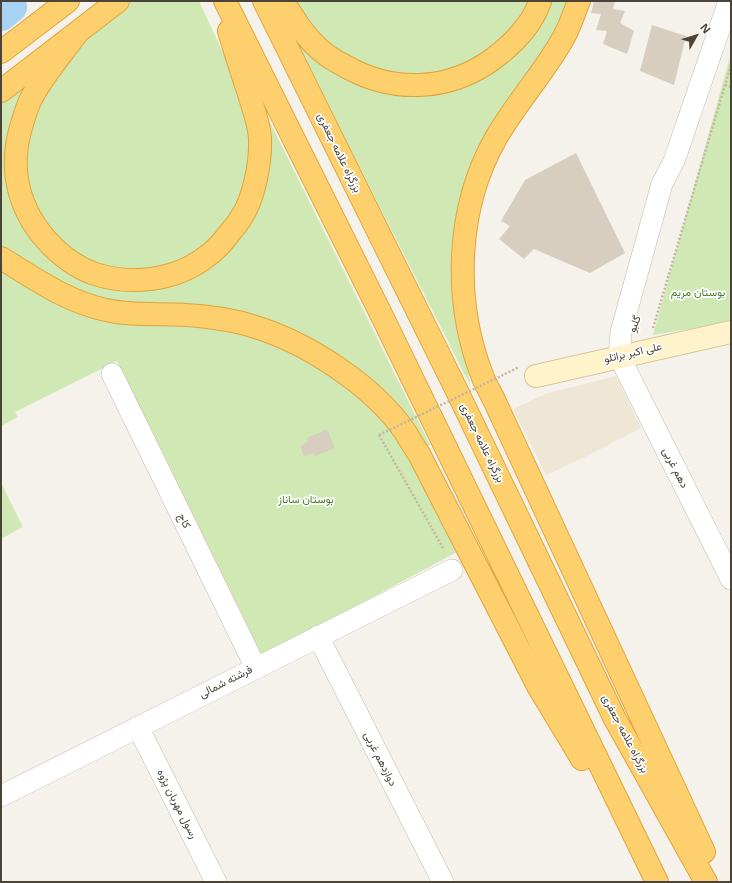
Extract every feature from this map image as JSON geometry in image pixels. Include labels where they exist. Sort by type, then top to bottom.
[{"type":"highway","points":[[1,52],[68,1]]},
{"type":"highway","points":[[1,91],[118,1]]},
{"type":"highway","points":[[78,32],[30,100],[22,122],[17,143],[16,165],[18,190],[25,210],[37,229],[48,243],[77,266],[92,273],[120,279],[154,279],[187,268],[206,258],[224,241],[242,217],[253,188],[258,168],[260,138],[257,120],[219,1]]},
{"type":"highway","points":[[224,1],[241,31],[381,314],[646,862]]},
{"type":"highway","name":"بزرگراه علامه جعفری","points":[[264,1],[457,391],[615,719],[706,882]]},
{"type":"highway","points":[[283,1],[309,39],[335,61],[357,74],[373,80],[404,86],[424,86],[441,83],[472,72],[494,58],[516,40],[540,1]]},
{"type":"highway","points":[[579,1],[564,36],[544,70],[514,110],[496,138],[479,176],[470,207],[464,246],[462,272],[464,300],[470,337],[482,376],[684,808],[717,882]]},
{"type":"highway","points":[[1,258],[67,297],[107,311],[197,316],[224,319],[253,326],[301,346],[328,361],[352,378],[373,396],[405,432],[418,454],[538,686],[657,882]]},
{"type":"street","name":"گلبو","points":[[618,356],[635,330],[674,188],[674,161],[726,30],[728,1]]},
{"type":"street","name":"علی اکبر براتلو","points":[[528,371],[618,356],[731,332]]},
{"type":"street","name":"دهم غربی","points":[[618,356],[731,579]]},
{"type":"street","name":"کاج","points":[[112,374],[256,668]]},
{"type":"street","name":"فرشته شمالی","points":[[1,796],[318,636],[450,562]]},
{"type":"street","name":"دوازدهم غربی","points":[[318,636],[443,882]]},
{"type":"street","name":"رسول مهربان پژوه","points":[[138,727],[216,882]]},
{"type":"path","points":[[660,327],[653,328],[731,65]]},
{"type":"path","points":[[725,86],[731,87]]},
{"type":"path","points":[[450,562],[379,435],[505,374],[528,371]]},
{"type":"shaded area","points":[[616,376],[641,428],[546,475],[513,409],[545,394]]},
{"type":"green space","points":[[131,1],[199,1],[238,85],[252,124],[248,184],[220,237],[185,262],[144,272],[102,267],[71,252],[44,225],[25,187],[22,142],[50,78],[97,28]]},
{"type":"green space","points":[[290,1],[533,1],[509,36],[463,69],[397,78],[326,47]]},
{"type":"green space","points":[[547,1],[570,1],[561,27],[484,143],[461,324],[470,385],[279,4],[312,52],[443,89]]},
{"type":"green space","name":"بوستان مریم","points":[[731,53],[731,322],[653,335]]},
{"type":"green space","points":[[47,64],[27,90],[21,219],[124,287],[238,237],[263,108],[430,445],[422,448],[317,347],[95,302],[1,250],[1,100]]},
{"type":"green space","name":"بوستان ساناز","points":[[1,266],[55,299],[200,323],[292,348],[376,408],[421,475],[457,552],[257,659],[196,534],[117,361],[15,412],[18,417],[1,426]]},
{"type":"green space","points":[[1,483],[23,527],[1,539]]},
{"type":"building","points":[[594,1],[615,1],[613,9],[625,11],[620,23],[634,31],[627,54],[603,44],[607,31],[596,30],[601,14],[591,13]]},
{"type":"building","points":[[652,25],[686,36],[674,85],[640,71]]},
{"type":"building","points":[[576,153],[625,253],[590,273],[534,249],[524,259],[499,239],[510,226],[501,221],[525,180]]},
{"type":"building","points":[[327,429],[335,448],[315,456],[313,453],[304,456],[300,446],[308,442],[307,438]]},
{"type":"waterway","points":[[1,15],[11,7]]}]
